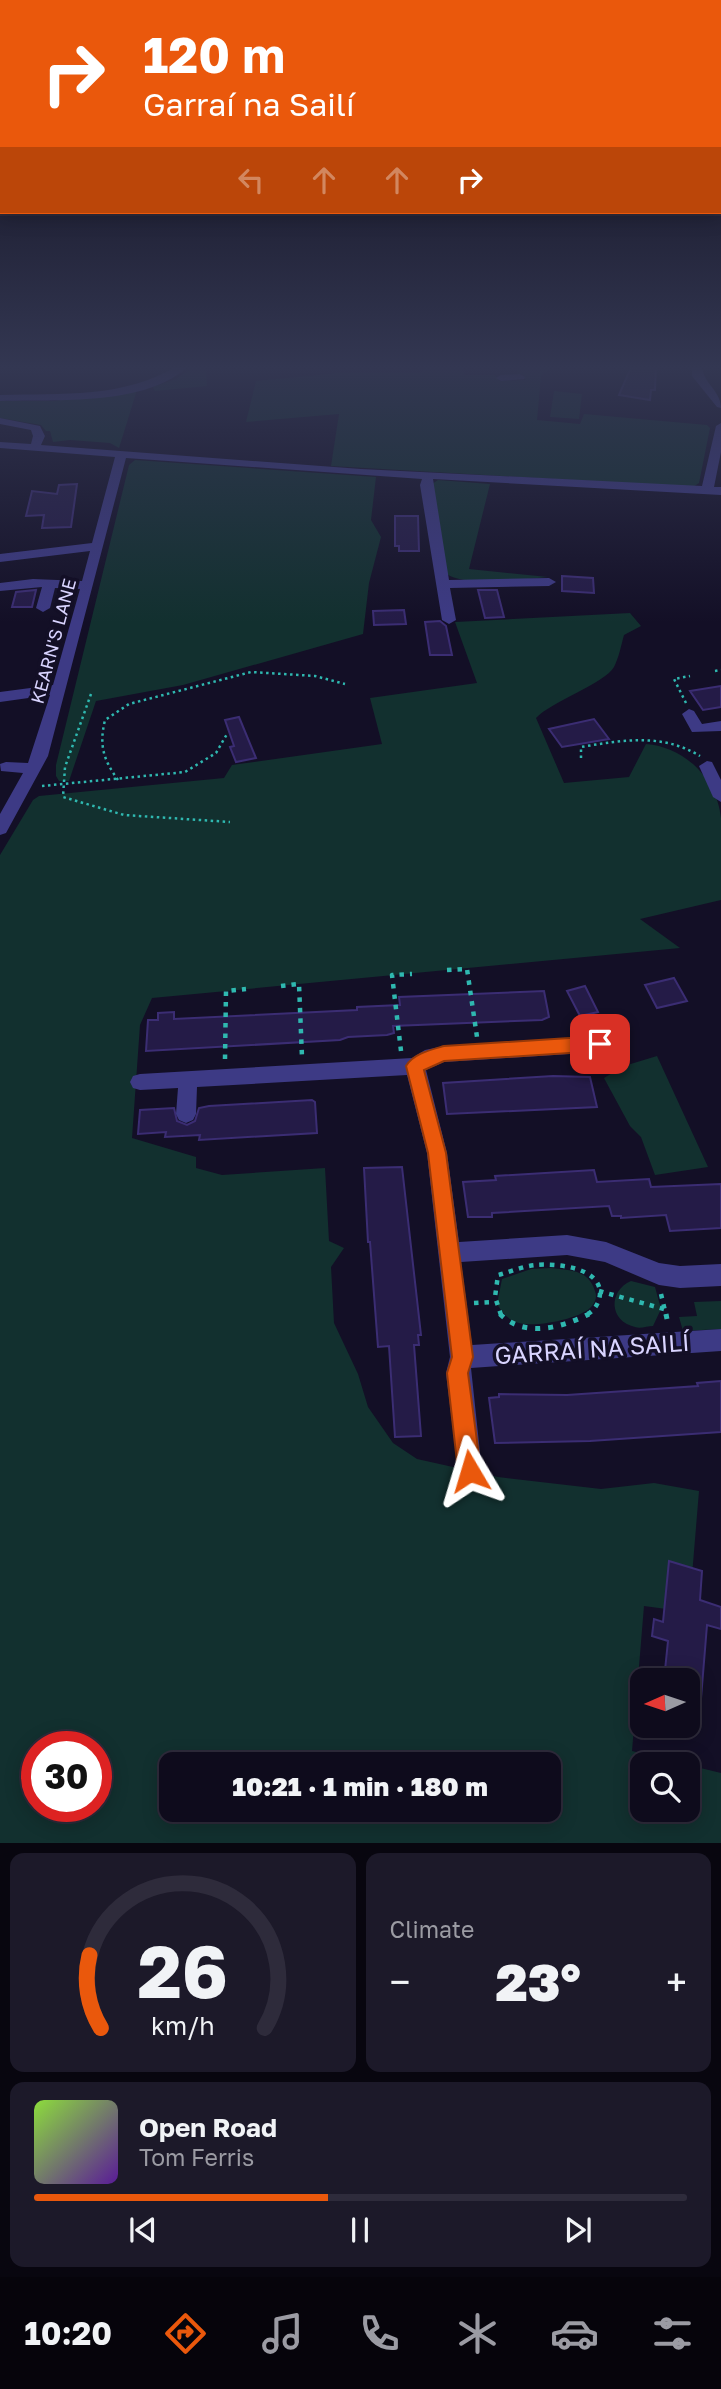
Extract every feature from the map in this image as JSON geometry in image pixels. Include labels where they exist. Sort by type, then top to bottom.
[{"type":"street","points":[[84,451],[428,475],[721,491]]},
{"type":"street","points":[[707,491],[716,451]]},
{"type":"street","name":"KEARN'S LANE","points":[[1,825],[35,769],[60,689],[121,454]]},
{"type":"street","points":[[428,475],[426,485],[449,620]]},
{"type":"street","points":[[0,558],[98,546]]},
{"type":"street","points":[[443,584],[549,582]]},
{"type":"street","points":[[0,587],[36,583],[49,586],[88,585]]},
{"type":"street","points":[[43,608],[49,586]]},
{"type":"street","points":[[0,697],[60,689]]},
{"type":"street","points":[[689,715],[697,729],[721,726]]},
{"type":"street","points":[[707,766],[721,797]]},
{"type":"street","points":[[6,767],[35,769]]},
{"type":"street","points":[[140,1082],[409,1067],[432,1056],[444,1054],[600,1044]]},
{"type":"street","points":[[409,1067],[437,1153],[463,1357],[458,1373],[470,1471]]},
{"type":"street","points":[[186,1114],[188,1079]]},
{"type":"street","points":[[449,1253],[586,1246],[656,1273],[680,1278],[721,1275]]},
{"type":"street","name":"GARRAÍ NA SAILÍ","points":[[463,1357],[721,1339]]},
{"type":"path","points":[[715,671],[721,670]]},
{"type":"path","points":[[118,780],[107,765],[99,743],[105,720],[129,704],[251,672],[315,676],[345,684]]},
{"type":"path","points":[[689,715],[674,679],[690,676]]},
{"type":"path","points":[[91,694],[65,767],[63,797],[88,808],[145,817],[230,822]]},
{"type":"path","points":[[26,786],[62,786],[185,772],[206,762],[223,746],[227,734]]},
{"type":"path","points":[[581,758],[581,747],[660,738],[688,747],[700,756],[707,766]]},
{"type":"path","points":[[447,970],[467,969],[480,1052]]},
{"type":"path","points":[[409,1067],[392,975],[412,974]]},
{"type":"path","points":[[281,986],[299,984],[303,1073]]},
{"type":"path","points":[[225,1077],[226,990],[246,989]]},
{"type":"path","points":[[600,1291],[597,1305],[586,1317],[538,1328],[512,1325],[501,1316],[493,1302],[498,1275],[534,1265],[568,1266],[583,1270],[597,1282],[600,1291],[665,1310]]},
{"type":"path","points":[[656,1273],[673,1343]]},
{"type":"green space","points":[[333,451],[705,451],[699,483],[693,487],[331,466]]},
{"type":"green space","points":[[135,460],[376,477],[371,520],[381,537],[369,583],[363,634],[183,685],[96,701],[69,781],[59,781],[56,765],[129,465]]},
{"type":"green space","points":[[438,480],[490,484],[469,569],[548,577],[481,581],[455,578],[447,574],[432,484]]},
{"type":"green space","points":[[630,613],[641,626],[624,635],[616,663],[609,673],[536,718],[564,783],[629,777],[646,744],[673,751],[696,767],[713,790],[721,818],[721,900],[640,919],[680,948],[152,998],[140,1025],[132,1138],[196,1157],[196,1168],[222,1175],[325,1168],[329,1241],[344,1248],[331,1267],[334,1323],[358,1374],[368,1407],[393,1443],[417,1459],[498,1477],[601,1489],[654,1483],[699,1491],[689,1612],[644,1606],[639,1668],[630,1668],[630,1738],[633,1738],[632,1751],[636,1752],[630,1752],[630,1822],[700,1822],[700,1768],[721,1773],[721,1843],[0,1843],[0,855],[33,800],[39,796],[224,778],[232,765],[382,744],[370,698],[477,683],[455,622]]},
{"type":"green space","points":[[657,1056],[708,1167],[655,1175],[641,1137],[630,1126],[604,1078],[624,1066]]},
{"type":"green space","points":[[551,1268],[578,1272],[588,1279],[596,1295],[592,1306],[568,1319],[544,1323],[523,1324],[507,1317],[497,1304],[502,1279],[531,1269]]},
{"type":"green space","points":[[631,1281],[655,1287],[661,1309],[653,1326],[642,1328],[626,1324],[616,1312],[615,1298]]},
{"type":"green space","points":[[721,1301],[721,1329],[683,1331],[679,1317],[697,1316],[694,1302]]},
{"type":"building","points":[[77,484],[71,527],[42,528],[44,515],[26,516],[32,491],[57,494],[59,485]]},
{"type":"building","points":[[395,516],[418,516],[419,551],[399,551],[399,546],[395,546]]},
{"type":"building","points":[[562,576],[593,578],[594,593],[562,591]]},
{"type":"building","points":[[36,590],[32,607],[12,607],[16,592]]},
{"type":"building","points":[[478,590],[497,590],[504,617],[485,618]]},
{"type":"building","points":[[404,610],[406,624],[374,625],[373,611]]},
{"type":"building","points":[[440,621],[446,626],[452,655],[430,655],[425,622]]},
{"type":"building","points":[[721,686],[721,707],[703,710],[690,691]]},
{"type":"building","points":[[239,717],[256,758],[236,762],[230,747],[234,746],[225,720]]},
{"type":"building","points":[[594,719],[609,739],[562,747],[549,729]]},
{"type":"building","points":[[674,978],[687,1001],[657,1008],[645,985]]},
{"type":"building","points":[[585,986],[598,1012],[580,1016],[567,991]]},
{"type":"building","points":[[544,991],[549,1017],[542,1020],[393,1026],[394,1033],[387,1035],[348,1037],[340,1040],[146,1051],[148,1020],[158,1020],[158,1013],[174,1012],[174,1019],[357,1010],[357,1007],[400,1005],[399,997]]},
{"type":"building","points":[[553,1076],[590,1077],[597,1107],[447,1114],[443,1083]]},
{"type":"building","points":[[312,1100],[315,1102],[317,1133],[199,1140],[200,1135],[165,1137],[166,1132],[138,1134],[140,1110],[174,1108],[177,1121],[187,1125],[195,1121],[199,1108],[209,1106]]},
{"type":"building","points":[[402,1167],[421,1335],[418,1335],[419,1345],[414,1345],[421,1436],[395,1437],[389,1346],[378,1347],[364,1168]]},
{"type":"building","points":[[594,1170],[597,1182],[649,1179],[651,1187],[721,1184],[721,1228],[670,1231],[666,1215],[621,1218],[612,1216],[609,1206],[492,1213],[492,1217],[468,1217],[463,1182],[496,1180],[495,1176]]},
{"type":"building","points":[[721,1381],[721,1432],[590,1441],[495,1443],[489,1398],[499,1397],[499,1394],[567,1395],[698,1386],[697,1383]]},
{"type":"building","points":[[669,1561],[702,1571],[700,1600],[721,1607],[721,1629],[707,1625],[700,1711],[700,1668],[665,1668],[668,1641],[652,1636],[654,1619],[663,1622]]},
{"type":"route","points":[[470,1471],[458,1373],[463,1357],[437,1153],[415,1066],[432,1056],[444,1054],[600,1044]]}]
